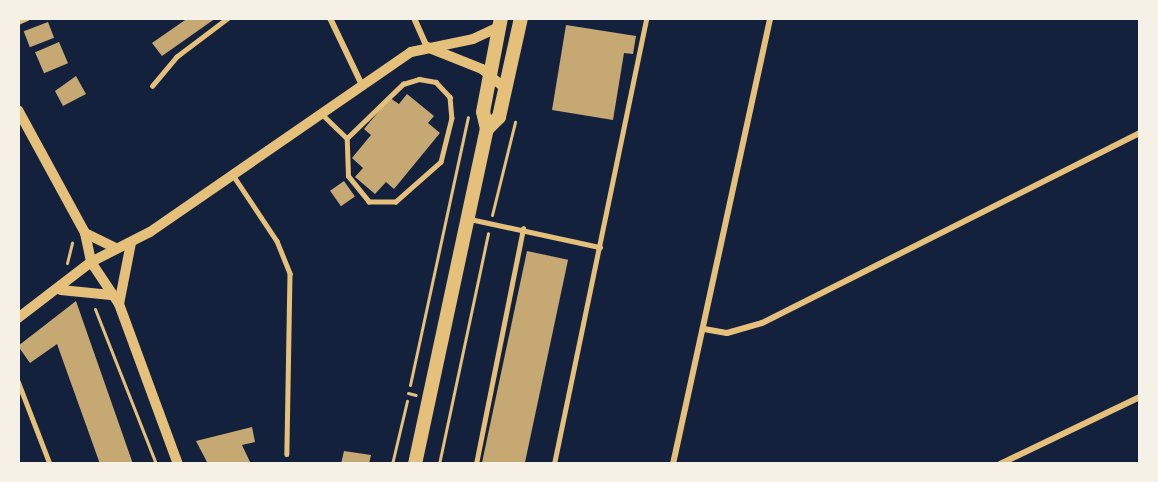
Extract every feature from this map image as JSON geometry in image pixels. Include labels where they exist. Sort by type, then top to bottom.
[{"type":"main road","points":[[487,129],[499,117],[521,18]]},
{"type":"main road","points":[[415,464],[487,129],[483,112],[500,22]]},
{"type":"street","points":[[18,22],[27,18]]},
{"type":"street","points":[[330,18],[362,85]]},
{"type":"street","points":[[414,18],[427,47],[490,73],[505,88]]},
{"type":"street","points":[[673,464],[770,18]]},
{"type":"street","points":[[18,318],[61,290],[91,262],[116,248],[131,243],[362,85],[427,47],[473,39],[500,22]]},
{"type":"street","points":[[18,110],[85,233],[91,262],[119,304],[178,464]]},
{"type":"street","points":[[704,329],[727,333],[762,323],[1140,133]]},
{"type":"street","points":[[85,233],[116,248]]},
{"type":"street","points":[[119,304],[131,243]]},
{"type":"street","points":[[61,290],[111,295]]},
{"type":"street","points":[[1000,464],[1140,397]]},
{"type":"lane","points":[[152,86],[176,57],[228,18]]},
{"type":"lane","points":[[554,464],[646,18]]},
{"type":"lane","points":[[321,113],[347,138],[348,176],[369,202],[396,202],[441,162],[452,118],[450,97],[436,82],[418,79],[403,84],[347,138]]},
{"type":"lane","points":[[232,174],[277,241],[290,274],[287,454]]},
{"type":"lane","points":[[467,218],[600,247]]},
{"type":"lane","points":[[476,464],[523,229]]},
{"type":"lane","points":[[18,381],[50,464]]},
{"type":"path","points":[[410,385],[470,110]]},
{"type":"path","points":[[439,464],[490,223],[516,116]]},
{"type":"path","points":[[69,258],[72,242]]},
{"type":"path","points":[[91,307],[101,315],[156,464]]},
{"type":"path","points":[[442,400],[452,402]]},
{"type":"path","points":[[392,464],[407,401]]},
{"type":"building","points":[[188,18],[216,18],[162,56],[152,43]]},
{"type":"building","points":[[48,22],[54,38],[30,47],[24,31]]},
{"type":"building","points":[[566,25],[636,36],[633,54],[624,53],[613,120],[552,110]]},
{"type":"building","points":[[59,42],[68,63],[44,73],[35,52]]},
{"type":"building","points":[[76,76],[86,94],[63,106],[55,91]]},
{"type":"building","points":[[407,94],[434,116],[428,123],[440,133],[394,189],[386,182],[375,194],[355,177],[363,168],[352,158],[371,135],[364,129],[390,98],[399,104]]},
{"type":"building","points":[[344,181],[355,197],[341,206],[330,191]]},
{"type":"building","points":[[527,251],[568,260],[525,464],[482,463]]},
{"type":"building","points":[[76,301],[133,464],[100,464],[57,344],[30,363],[18,346]]},
{"type":"building","points":[[252,427],[255,442],[242,445],[251,464],[208,464],[196,441]]},
{"type":"building","points":[[344,451],[371,455],[369,464],[341,464]]}]
